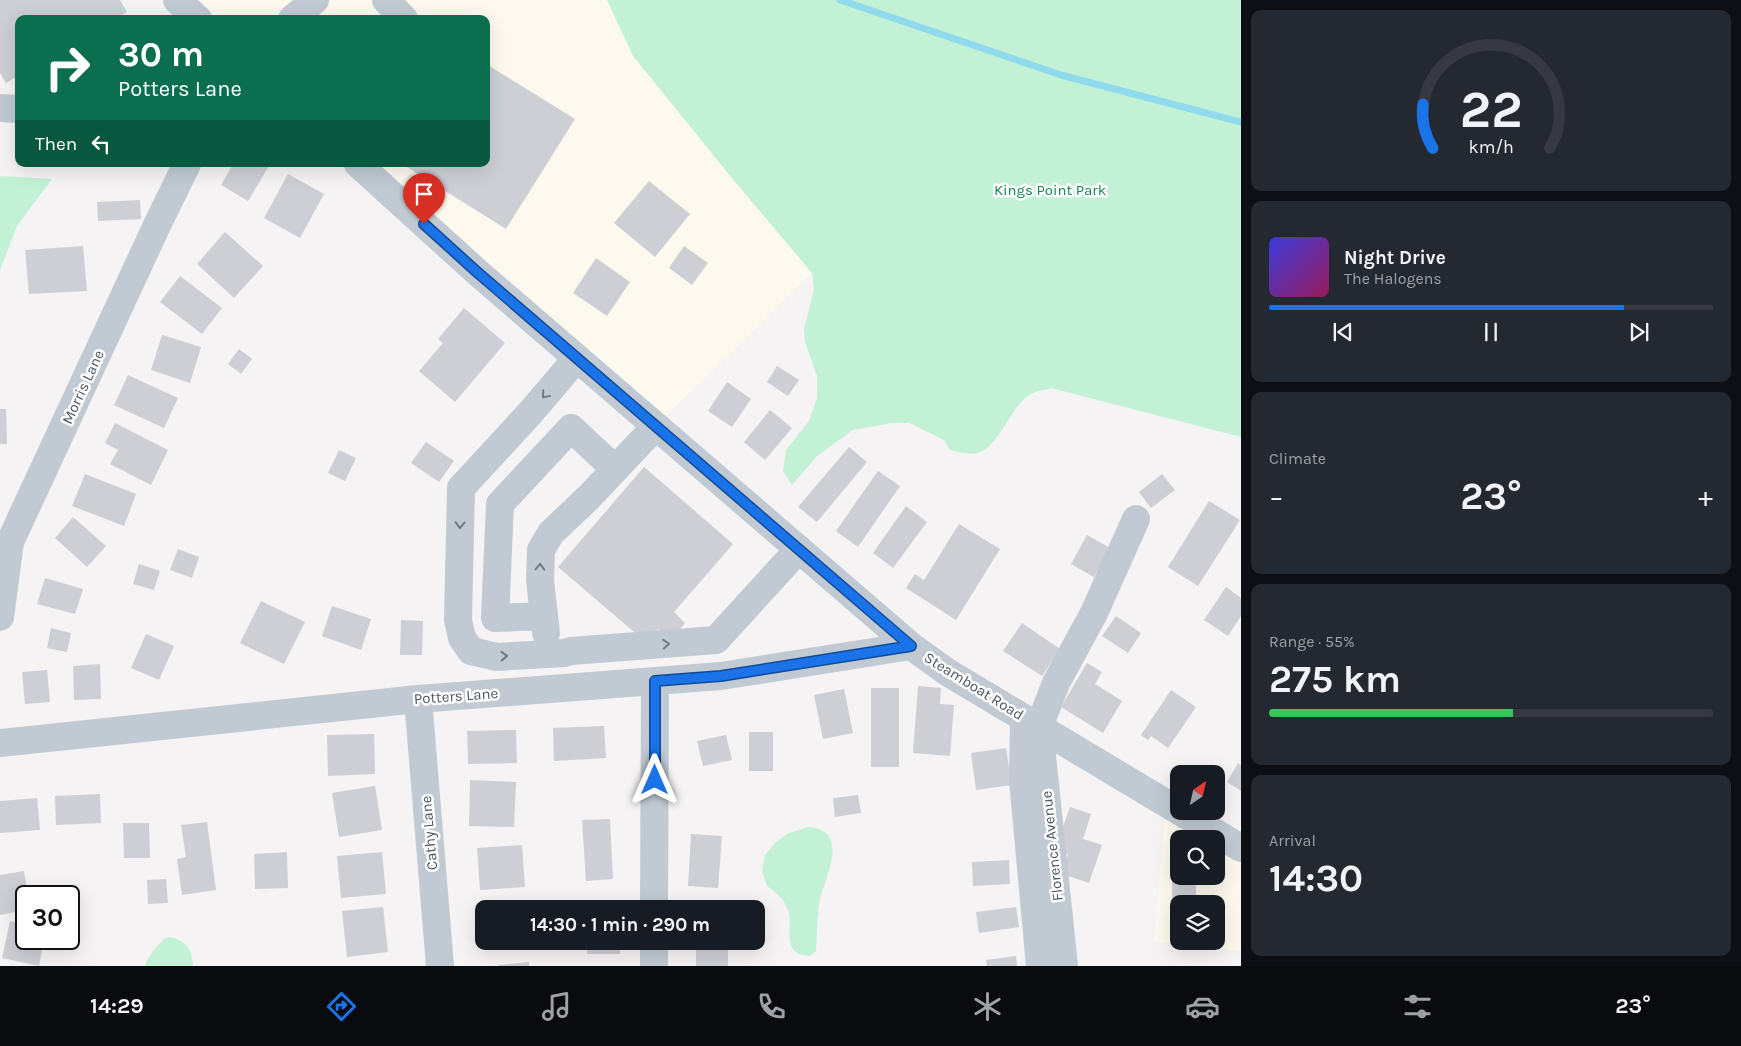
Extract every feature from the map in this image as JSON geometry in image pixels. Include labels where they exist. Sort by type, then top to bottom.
[{"type":"street","points":[[297,15],[315,0]]},
{"type":"street","points":[[386,0],[400,15]]},
{"type":"street","points":[[0,108],[15,109]]},
{"type":"street","name":"Morris Lane","points":[[0,617],[10,542],[186,167]]},
{"type":"street","name":"Steamboat Road","points":[[361,167],[477,272],[911,646],[947,672],[1170,806]]},
{"type":"street","points":[[577,358],[531,412],[461,488],[458,620],[462,638],[472,651],[497,656],[548,654],[716,640],[799,549]]},
{"type":"street","points":[[548,654],[540,580],[541,550],[550,533],[589,497],[656,426]]},
{"type":"street","points":[[544,616],[495,618],[500,504],[571,428],[615,469]]},
{"type":"street","points":[[1040,966],[1023,780],[1032,723],[1094,613],[1136,519]]},
{"type":"street","name":"Potters Lane","points":[[0,743],[418,699],[721,676],[911,646]]},
{"type":"street","points":[[654,900],[655,681]]},
{"type":"street","name":"Cathy Lane","points":[[418,699],[440,966]]},
{"type":"street","name":"Florence Avenue","points":[[1032,723],[1059,908],[1064,966]]},
{"type":"street","name":"Steamboat Road","points":[[1194,820],[1241,848]]},
{"type":"street","points":[[654,950],[654,966]]},
{"type":"shaded area","points":[[199,0],[607,0],[633,56],[812,273],[656,426],[361,167],[490,167],[490,15],[194,15],[188,9]]},
{"type":"shaded area","points":[[1166,803],[1170,805],[1170,820],[1194,820],[1211,830],[1170,830],[1170,885],[1225,885],[1225,838],[1241,848],[1241,951],[1225,949],[1225,895],[1170,895],[1170,943],[1154,941]]},
{"type":"green space","name":"Kings Point Park","points":[[607,0],[1241,0],[1241,437],[1051,388],[1031,394],[1022,401],[998,436],[978,453],[950,450],[944,440],[909,423],[892,423],[853,430],[817,456],[792,485],[783,471],[786,450],[809,421],[817,398],[817,376],[805,342],[804,329],[814,290],[812,273],[633,56]]},
{"type":"green space","points":[[0,176],[52,179],[17,226],[0,270]]},
{"type":"green space","points":[[808,827],[822,830],[829,837],[832,846],[832,858],[819,904],[816,951],[810,956],[801,955],[791,946],[788,909],[781,898],[767,886],[762,871],[765,855],[776,842],[789,833]]},
{"type":"green space","points":[[167,937],[183,942],[191,954],[193,966],[145,966],[154,950]]},
{"type":"building","points":[[0,0],[120,0],[127,12],[122,15],[15,15],[15,77],[6,83],[0,73]]},
{"type":"building","points":[[490,66],[575,119],[506,229],[407,167],[490,167]]},
{"type":"building","points":[[231,167],[268,167],[248,201],[221,185]]},
{"type":"building","points":[[288,174],[324,194],[300,238],[264,218]]},
{"type":"building","points":[[649,181],[690,214],[655,257],[614,223]]},
{"type":"building","points":[[140,200],[141,219],[98,221],[97,202]]},
{"type":"building","points":[[225,232],[263,266],[234,298],[197,264]]},
{"type":"building","points":[[83,246],[87,291],[29,294],[25,250]]},
{"type":"building","points":[[684,246],[708,263],[692,285],[669,268]]},
{"type":"building","points":[[596,258],[630,282],[607,316],[573,293]]},
{"type":"building","points":[[180,276],[222,308],[202,334],[160,302]]},
{"type":"building","points":[[464,308],[505,343],[455,402],[419,371],[443,343],[438,339]]},
{"type":"building","points":[[162,335],[201,347],[190,383],[151,370]]},
{"type":"building","points":[[239,349],[252,359],[241,374],[228,364]]},
{"type":"building","points":[[777,366],[799,380],[788,396],[767,382]]},
{"type":"building","points":[[128,375],[178,398],[164,428],[114,405]]},
{"type":"building","points":[[727,382],[751,399],[732,427],[708,411]]},
{"type":"building","points":[[0,409],[6,409],[7,444],[0,444]]},
{"type":"building","points":[[770,410],[792,428],[765,460],[744,442]]},
{"type":"building","points":[[115,423],[168,450],[151,485],[110,464],[118,450],[105,443]]},
{"type":"building","points":[[426,442],[454,461],[439,482],[411,463]]},
{"type":"building","points":[[849,447],[867,462],[817,522],[798,507]]},
{"type":"building","points":[[339,450],[356,458],[345,481],[328,473]]},
{"type":"building","points":[[644,467],[733,544],[674,612],[685,623],[671,640],[658,629],[647,643],[558,567]]},
{"type":"building","points":[[878,471],[900,486],[858,547],[836,531]]},
{"type":"building","points":[[85,474],[136,494],[124,526],[72,506]]},
{"type":"building","points":[[1162,474],[1175,490],[1151,508],[1139,492]]},
{"type":"building","points":[[1209,501],[1240,520],[1198,586],[1168,567]]},
{"type":"building","points":[[906,506],[927,522],[893,568],[873,553]]},
{"type":"building","points":[[73,517],[106,546],[87,567],[55,538]]},
{"type":"building","points":[[959,524],[1000,549],[956,620],[906,588],[915,574],[924,580]]},
{"type":"building","points":[[1087,535],[1110,548],[1094,577],[1071,564]]},
{"type":"building","points":[[178,549],[199,557],[192,578],[170,570]]},
{"type":"building","points":[[139,564],[160,571],[154,590],[133,584]]},
{"type":"building","points":[[45,578],[83,589],[75,614],[37,604]]},
{"type":"building","points":[[1226,587],[1241,598],[1241,616],[1228,636],[1204,620]]},
{"type":"building","points":[[261,601],[305,622],[284,664],[240,643]]},
{"type":"building","points":[[332,606],[371,619],[361,650],[322,636]]},
{"type":"building","points":[[1116,616],[1141,633],[1128,653],[1102,636]]},
{"type":"building","points":[[401,620],[423,621],[422,655],[400,655]]},
{"type":"building","points":[[1022,623],[1060,649],[1042,676],[1003,651]]},
{"type":"building","points":[[51,628],[71,633],[67,652],[47,648]]},
{"type":"building","points":[[146,634],[174,646],[159,680],[131,668]]},
{"type":"building","points":[[1087,663],[1102,672],[1095,684],[1122,701],[1103,733],[1061,707]]},
{"type":"building","points":[[100,664],[101,699],[74,700],[73,666]]},
{"type":"building","points":[[47,670],[50,702],[25,704],[22,672]]},
{"type":"building","points":[[918,686],[941,688],[940,704],[954,705],[950,756],[913,753]]},
{"type":"building","points":[[871,688],[899,688],[899,767],[871,767]]},
{"type":"building","points":[[844,689],[853,733],[823,739],[814,695]]},
{"type":"building","points":[[1171,690],[1196,707],[1168,748],[1151,736],[1148,740],[1141,735]]},
{"type":"building","points":[[604,726],[606,758],[554,761],[553,728]]},
{"type":"building","points":[[516,730],[517,763],[468,764],[467,731]]},
{"type":"building","points":[[749,732],[773,732],[773,771],[749,771]]},
{"type":"building","points":[[374,734],[375,774],[328,776],[327,735]]},
{"type":"building","points":[[726,735],[732,760],[703,766],[697,741]]},
{"type":"building","points":[[1006,748],[1012,785],[976,790],[971,753]]},
{"type":"building","points":[[1238,763],[1241,765],[1241,791],[1227,782]]},
{"type":"building","points":[[470,780],[516,782],[514,827],[469,826]]},
{"type":"building","points":[[375,786],[382,830],[339,837],[332,793]]},
{"type":"building","points":[[100,794],[101,823],[56,825],[55,796]]},
{"type":"building","points":[[858,795],[861,813],[835,817],[833,798]]},
{"type":"building","points":[[37,798],[40,830],[0,833],[0,801]]},
{"type":"building","points":[[1070,807],[1091,814],[1083,839],[1102,845],[1089,883],[1062,874],[1068,854],[1055,850]]},
{"type":"building","points":[[610,819],[613,879],[586,881],[582,820]]},
{"type":"building","points":[[207,822],[216,890],[182,895],[177,859],[186,857],[181,825]]},
{"type":"building","points":[[123,823],[149,823],[150,858],[124,858]]},
{"type":"building","points":[[691,834],[722,836],[718,888],[688,886]]},
{"type":"building","points":[[522,845],[525,887],[480,890],[477,848]]},
{"type":"building","points":[[287,852],[288,888],[255,889],[254,854]]},
{"type":"building","points":[[382,852],[386,894],[341,898],[337,856]]},
{"type":"building","points":[[1009,860],[1010,884],[973,886],[972,862]]},
{"type":"building","points":[[24,871],[26,885],[15,885],[15,912],[0,915],[0,875]]},
{"type":"building","points":[[166,879],[168,903],[148,904],[147,880]]},
{"type":"building","points":[[1172,885],[1196,885],[1196,895],[1172,895]]},
{"type":"building","points":[[383,907],[388,952],[347,957],[342,911]]},
{"type":"building","points":[[1016,907],[1019,927],[979,933],[976,912]]},
{"type":"building","points":[[10,921],[15,922],[15,950],[42,950],[39,966],[2,958]]},
{"type":"building","points":[[587,950],[620,950],[620,954],[587,954]]},
{"type":"building","points":[[696,950],[728,950],[728,966],[696,966]]},
{"type":"building","points":[[1016,956],[1017,966],[987,966],[986,960]]},
{"type":"building","points":[[529,962],[529,966],[499,966],[499,965]]},
{"type":"waterway","points":[[840,0],[1061,75],[1241,122]]},
{"type":"route","points":[[424,224],[477,272],[911,646],[721,676],[655,681],[655,780]]}]
